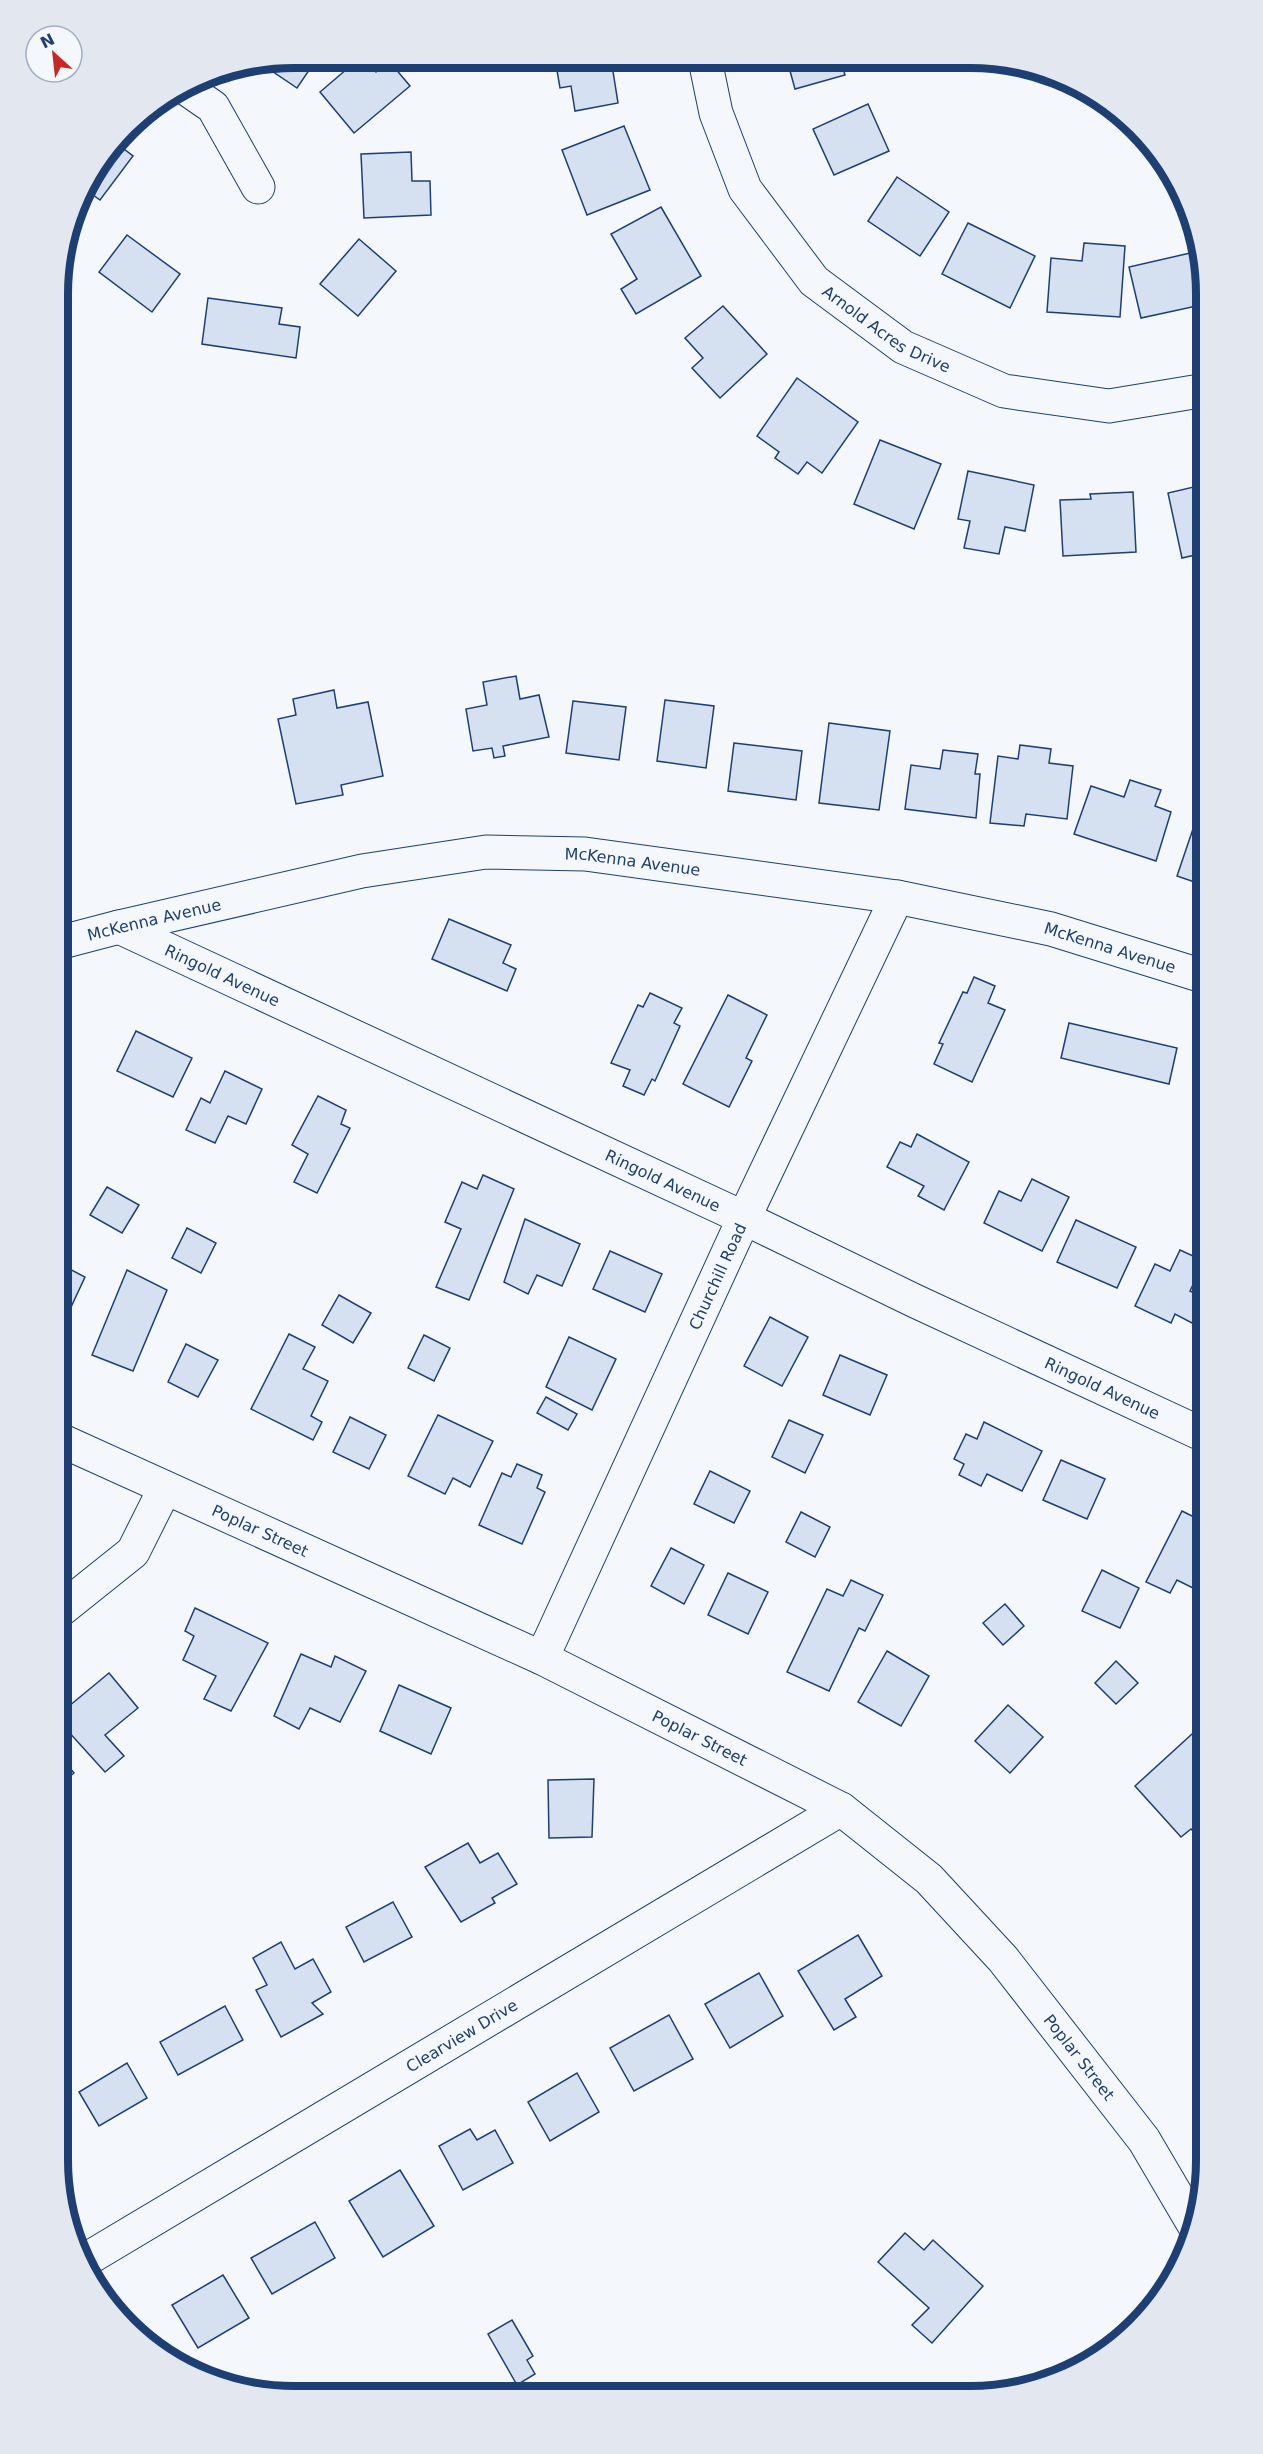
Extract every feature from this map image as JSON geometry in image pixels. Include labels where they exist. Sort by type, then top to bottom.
[{"type":"street","name":"Arnold Acres Drive","points":[[707,68],[716,113],[745,189],[814,281],[903,347],[1004,391],[1109,406],[1196,392]]},
{"type":"street","points":[[191,92],[213,107],[258,187]]},
{"type":"street","name":"McKenna Avenue","points":[[68,940],[362,871],[486,852],[585,854],[897,897],[1051,929],[1196,974]]},
{"type":"street","name":"Churchill Road","points":[[542,1658],[744,1218],[897,897]]},
{"type":"street","name":"Ringold Avenue","points":[[119,927],[1196,1431]]},
{"type":"street","name":"Poplar Street","points":[[68,1444],[542,1658],[841,1809],[929,1879],[1003,1959],[1144,2140],[1189,2216]]},
{"type":"street","points":[[68,1604],[133,1552],[165,1488]]},
{"type":"street","name":"Clearview Drive","points":[[90,2258],[841,1809]]},
{"type":"building","points":[[311,68],[297,88],[268,69]]},
{"type":"building","points":[[348,68],[373,68],[376,72],[381,68],[395,68],[410,86],[354,133],[320,92]]},
{"type":"building","points":[[557,68],[612,68],[618,103],[575,111],[571,86],[560,88]]},
{"type":"building","points":[[789,68],[843,68],[845,75],[795,89]]},
{"type":"building","points":[[868,104],[889,151],[834,175],[813,129]]},
{"type":"building","points":[[624,126],[650,190],[587,215],[562,150]]},
{"type":"building","points":[[121,147],[133,156],[100,200],[91,193]]},
{"type":"building","points":[[411,152],[412,181],[430,181],[431,215],[364,218],[361,154]]},
{"type":"building","points":[[897,177],[949,212],[920,256],[868,221]]},
{"type":"building","points":[[661,207],[701,276],[636,314],[621,289],[637,279],[611,234]]},
{"type":"building","points":[[968,223],[1035,256],[1010,308],[942,274]]},
{"type":"building","points":[[127,235],[180,274],[152,312],[99,272]]},
{"type":"building","points":[[359,239],[396,271],[358,316],[320,284]]},
{"type":"building","points":[[1084,243],[1125,246],[1120,317],[1047,312],[1051,258],[1082,261]]},
{"type":"building","points":[[1192,253],[1196,306],[1141,318],[1129,267]]},
{"type":"building","points":[[208,298],[282,308],[279,324],[300,327],[296,358],[202,344]]},
{"type":"building","points":[[723,306],[767,354],[720,398],[692,368],[703,358],[685,338]]},
{"type":"building","points":[[797,378],[858,422],[822,473],[807,462],[798,474],[775,458],[779,452],[757,436]]},
{"type":"building","points":[[880,440],[941,464],[914,529],[854,504]]},
{"type":"building","points":[[968,471],[1034,485],[1025,531],[1005,527],[999,554],[964,548],[970,521],[958,519]]},
{"type":"building","points":[[1196,486],[1196,555],[1182,558],[1168,493]]},
{"type":"building","points":[[1133,492],[1136,552],[1063,556],[1060,500],[1091,499],[1090,494]]},
{"type":"building","points":[[516,676],[520,699],[539,695],[549,737],[503,746],[505,756],[494,758],[492,748],[473,751],[466,709],[487,705],[483,682]]},
{"type":"building","points":[[334,690],[337,708],[368,702],[383,776],[341,785],[343,795],[296,804],[278,719],[296,715],[293,699]]},
{"type":"building","points":[[665,700],[714,706],[706,768],[657,761]]},
{"type":"building","points":[[573,701],[626,707],[619,760],[566,753]]},
{"type":"building","points":[[829,723],[890,731],[879,810],[819,803]]},
{"type":"building","points":[[734,743],[802,751],[796,800],[728,791]]},
{"type":"building","points":[[1020,745],[1051,749],[1049,763],[1073,766],[1067,819],[1026,814],[1024,826],[990,823],[998,756],[1018,759]]},
{"type":"building","points":[[943,750],[978,754],[975,774],[980,774],[976,818],[905,809],[911,765],[940,769]]},
{"type":"building","points":[[1130,780],[1161,790],[1155,806],[1171,812],[1156,861],[1074,834],[1091,786],[1124,797]]},
{"type":"building","points":[[1195,823],[1196,883],[1177,876]]},
{"type":"building","points":[[449,919],[511,945],[503,963],[516,969],[507,991],[432,959]]},
{"type":"building","points":[[974,977],[995,986],[988,1003],[1005,1010],[972,1082],[934,1064],[943,1044],[939,1043],[963,992],[967,993]]},
{"type":"building","points":[[650,993],[682,1008],[674,1023],[680,1026],[655,1081],[652,1079],[644,1095],[623,1086],[630,1070],[611,1063],[638,1005],[643,1007]]},
{"type":"building","points":[[728,995],[767,1015],[746,1058],[752,1061],[729,1107],[683,1084]]},
{"type":"building","points":[[1069,1023],[1177,1048],[1169,1084],[1061,1058]]},
{"type":"building","points":[[136,1031],[192,1058],[173,1097],[117,1071]]},
{"type":"building","points":[[225,1071],[262,1089],[246,1124],[228,1116],[215,1143],[186,1130],[201,1098],[210,1103]]},
{"type":"building","points":[[318,1096],[346,1110],[341,1124],[350,1128],[317,1193],[294,1182],[308,1154],[292,1145]]},
{"type":"building","points":[[917,1134],[969,1162],[944,1210],[918,1196],[924,1186],[887,1167],[900,1142],[911,1147]]},
{"type":"building","points":[[483,1175],[514,1189],[469,1300],[436,1287],[461,1229],[445,1222],[462,1182],[477,1189]]},
{"type":"building","points":[[1032,1179],[1069,1197],[1042,1251],[984,1223],[999,1191],[1021,1201]]},
{"type":"building","points":[[107,1187],[139,1205],[122,1233],[90,1215]]},
{"type":"building","points":[[525,1219],[580,1244],[562,1286],[537,1275],[528,1294],[504,1282]]},
{"type":"building","points":[[1076,1220],[1136,1247],[1117,1288],[1057,1262]]},
{"type":"building","points":[[187,1228],[216,1243],[201,1273],[172,1258]]},
{"type":"building","points":[[1180,1250],[1196,1257],[1196,1278],[1190,1291],[1196,1294],[1196,1314],[1192,1323],[1175,1314],[1171,1323],[1135,1306],[1155,1264],[1170,1271]]},
{"type":"building","points":[[610,1251],[662,1274],[645,1312],[593,1289]]},
{"type":"building","points":[[68,1268],[85,1277],[68,1314]]},
{"type":"building","points":[[127,1270],[167,1290],[133,1371],[92,1355]]},
{"type":"building","points":[[339,1295],[371,1313],[353,1343],[322,1325]]},
{"type":"building","points":[[770,1317],[808,1337],[782,1386],[744,1366]]},
{"type":"building","points":[[289,1334],[315,1347],[303,1369],[328,1381],[311,1416],[322,1422],[313,1440],[251,1409]]},
{"type":"building","points":[[424,1335],[450,1348],[434,1381],[408,1368]]},
{"type":"building","points":[[569,1337],[616,1359],[592,1410],[546,1387]]},
{"type":"building","points":[[186,1344],[218,1360],[198,1397],[168,1382]]},
{"type":"building","points":[[840,1355],[887,1375],[870,1415],[823,1395]]},
{"type":"building","points":[[546,1397],[577,1414],[568,1430],[537,1413]]},
{"type":"building","points":[[438,1415],[493,1441],[470,1487],[453,1478],[445,1494],[408,1476]]},
{"type":"building","points":[[350,1417],[386,1435],[369,1469],[333,1452]]},
{"type":"building","points":[[789,1420],[823,1435],[805,1473],[772,1457]]},
{"type":"building","points":[[984,1422],[1042,1451],[1022,1491],[987,1474],[981,1486],[959,1475],[964,1464],[954,1459],[966,1434],[977,1439]]},
{"type":"building","points":[[1061,1460],[1105,1479],[1087,1519],[1043,1500]]},
{"type":"building","points":[[517,1464],[542,1475],[537,1488],[545,1492],[522,1544],[479,1525],[502,1473],[511,1477]]},
{"type":"building","points":[[710,1471],[750,1491],[734,1523],[694,1504]]},
{"type":"building","points":[[1182,1511],[1196,1518],[1196,1590],[1177,1580],[1170,1593],[1146,1582]]},
{"type":"building","points":[[801,1512],[830,1527],[815,1557],[786,1542]]},
{"type":"building","points":[[671,1548],[704,1565],[684,1604],[651,1586]]},
{"type":"building","points":[[1102,1570],[1139,1588],[1120,1628],[1082,1611]]},
{"type":"building","points":[[728,1573],[768,1592],[748,1634],[708,1615]]},
{"type":"building","points":[[851,1580],[883,1595],[865,1631],[859,1628],[829,1691],[787,1672],[827,1589],[843,1596]]},
{"type":"building","points":[[1005,1604],[1024,1626],[1003,1645],[983,1623]]},
{"type":"building","points":[[195,1608],[268,1643],[231,1711],[204,1699],[216,1676],[183,1660],[194,1636],[185,1631]]},
{"type":"building","points":[[887,1651],[929,1676],[901,1726],[858,1702]]},
{"type":"building","points":[[301,1654],[331,1667],[335,1656],[366,1671],[340,1722],[310,1708],[299,1729],[274,1716]]},
{"type":"building","points":[[1116,1661],[1138,1683],[1116,1704],[1095,1683]]},
{"type":"building","points":[[109,1673],[138,1708],[105,1735],[124,1756],[105,1772],[68,1731],[68,1707]]},
{"type":"building","points":[[399,1685],[451,1708],[431,1754],[380,1731]]},
{"type":"building","points":[[1008,1705],[1043,1737],[1010,1773],[975,1741]]},
{"type":"building","points":[[1196,1730],[1196,1834],[1191,1829],[1181,1837],[1135,1786]]},
{"type":"building","points":[[68,1766],[74,1773],[68,1778]]},
{"type":"building","points":[[594,1779],[592,1837],[549,1838],[548,1780]]},
{"type":"building","points":[[468,1843],[480,1863],[498,1853],[517,1884],[492,1898],[495,1903],[461,1922],[425,1867]]},
{"type":"building","points":[[393,1902],[412,1937],[364,1962],[346,1927]]},
{"type":"building","points":[[858,1935],[882,1976],[845,1999],[856,2017],[834,2030],[798,1971]]},
{"type":"building","points":[[281,1942],[295,1969],[313,1959],[331,1992],[312,2003],[323,2014],[281,2037],[256,1990],[267,1985],[253,1958]]},
{"type":"building","points":[[759,1973],[783,2016],[730,2048],[705,2004]]},
{"type":"building","points":[[225,2006],[243,2040],[178,2075],[160,2042]]},
{"type":"building","points":[[669,2015],[693,2059],[634,2091],[610,2048]]},
{"type":"building","points":[[127,2063],[147,2098],[99,2126],[79,2092]]},
{"type":"building","points":[[577,2073],[599,2112],[550,2141],[528,2102]]},
{"type":"building","points":[[470,2129],[477,2140],[495,2130],[513,2163],[463,2190],[439,2146]]},
{"type":"building","points":[[400,2170],[434,2226],[383,2257],[349,2201]]},
{"type":"building","points":[[315,2222],[335,2258],[272,2294],[251,2258]]},
{"type":"building","points":[[905,2233],[924,2250],[933,2240],[983,2286],[932,2343],[912,2325],[929,2308],[878,2262]]},
{"type":"building","points":[[223,2275],[249,2318],[198,2348],[172,2305]]},
{"type":"building","points":[[512,2320],[533,2356],[527,2360],[535,2374],[517,2385],[488,2334]]}]
